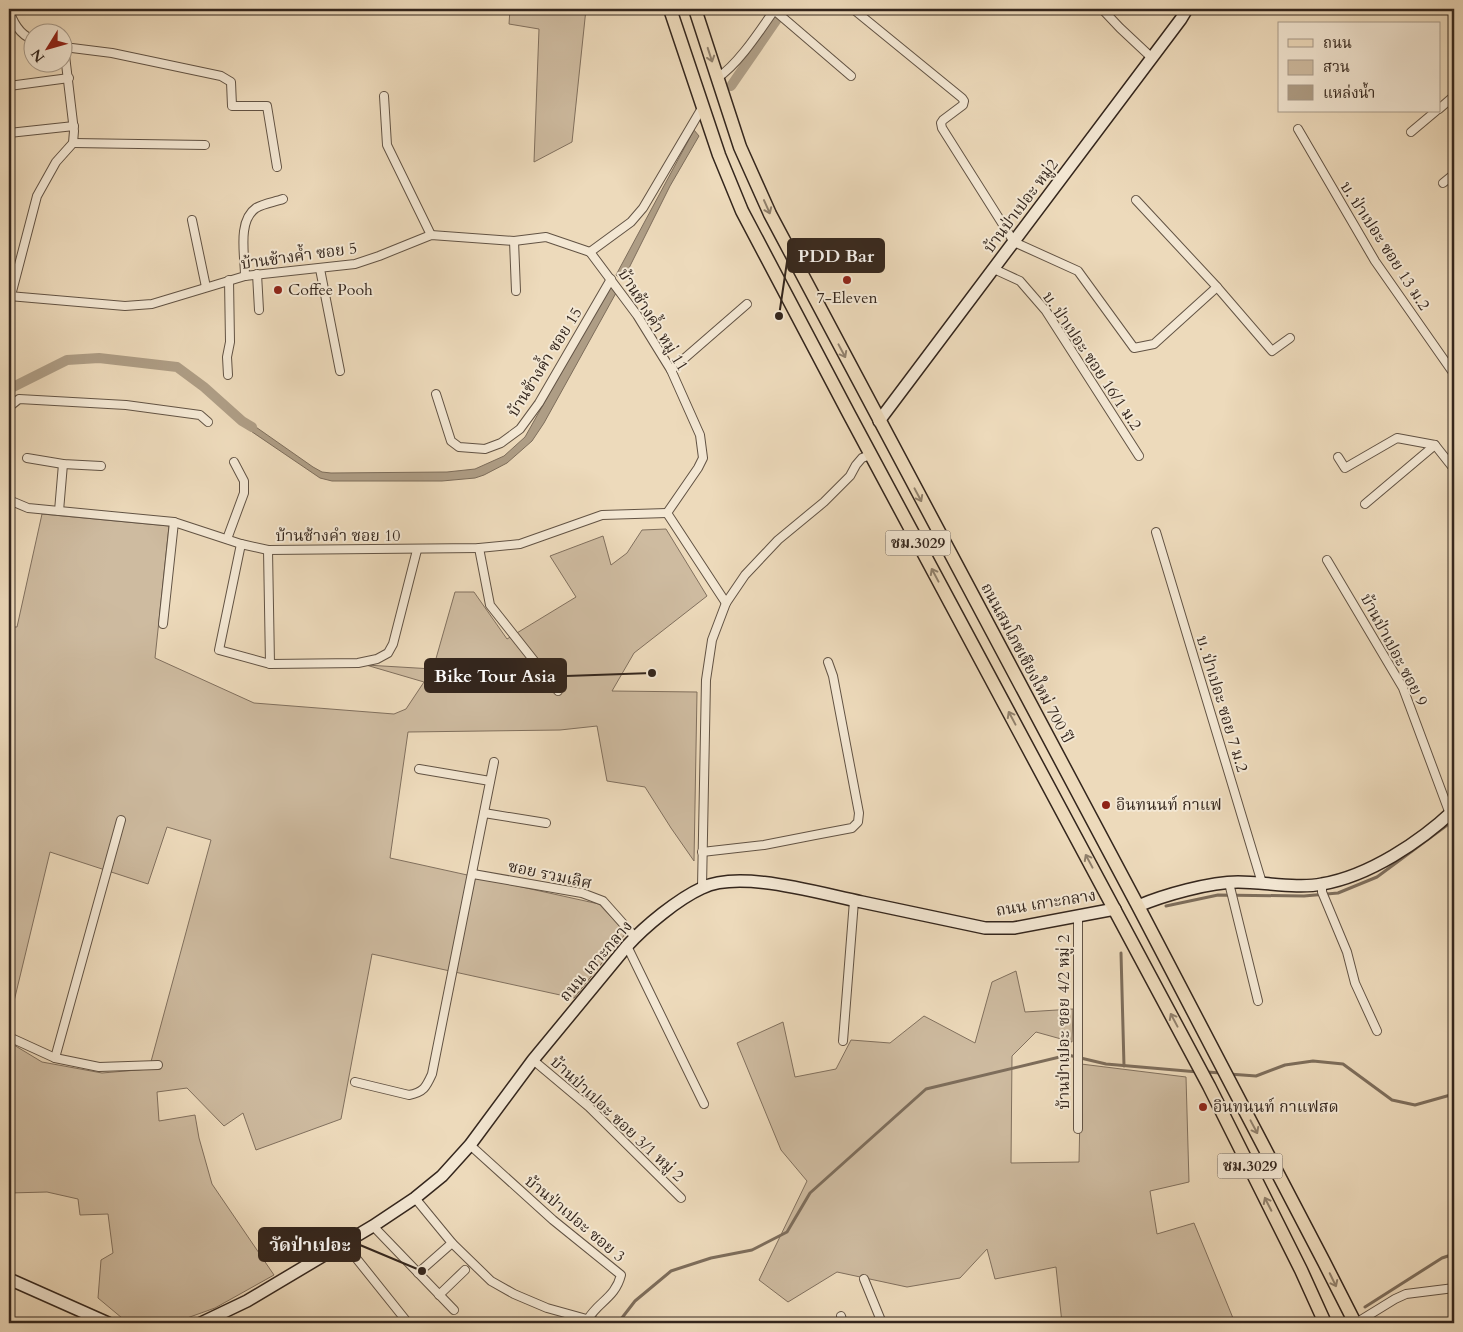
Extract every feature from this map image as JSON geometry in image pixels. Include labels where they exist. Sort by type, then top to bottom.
[{"type":"main road","name":"ชม.3029","points":[[670,9],[718,155],[742,211],[870,455],[1197,1063],[1301,1270],[1325,1323]]},
{"type":"main road","name":"ถนนสมโภชเชียงใหม่ 700 ปี","points":[[695,9],[740,147],[770,214],[1232,1084],[1355,1323]]},
{"type":"street","points":[[9,9],[11,16],[22,32]]},
{"type":"street","points":[[853,9],[964,101],[961,108],[943,120],[941,123],[942,128],[1014,242],[1078,271],[1134,348],[1154,344],[1217,287]]},
{"type":"street","points":[[1102,9],[1152,58]]},
{"type":"street","name":"บ้านป่าเปอะ หมู่2","points":[[879,421],[1187,9]]},
{"type":"street","points":[[717,78],[734,64],[775,10],[851,76]]},
{"type":"street","points":[[72,47],[112,53],[221,76],[231,82],[232,106],[267,106],[277,167]]},
{"type":"street","points":[[9,298],[36,196],[56,162],[73,143],[74,126],[68,72]]},
{"type":"street","points":[[9,86],[69,78]]},
{"type":"street","points":[[384,96],[387,145],[432,235]]},
{"type":"street","points":[[1440,108],[1454,96]]},
{"type":"street","points":[[590,252],[631,222],[644,208],[702,108]]},
{"type":"street","points":[[1411,132],[1435,112]]},
{"type":"street","points":[[9,132],[74,126]]},
{"type":"street","name":"บ. ป่าเปอะ ซอย 13 ม.2","points":[[1298,129],[1375,261],[1454,374]]},
{"type":"street","points":[[73,143],[205,145]]},
{"type":"street","points":[[1443,183],[1454,174]]},
{"type":"street","points":[[246,276],[244,230],[250,214],[259,206],[283,199]]},
{"type":"street","points":[[1136,200],[1217,287],[1272,351],[1290,338]]},
{"type":"street","points":[[192,220],[206,288]]},
{"type":"street","name":"บ้านช้างค้ำ ซอย 5","points":[[9,298],[125,306],[152,304],[246,276],[355,264],[432,235],[514,241],[546,237],[590,252]]},
{"type":"street","points":[[514,241],[516,291]]},
{"type":"street","name":"บ้านช้างค้ำ หมู่ 11","points":[[590,252],[612,279],[671,370],[700,435],[702,458],[698,468],[668,513]]},
{"type":"street","points":[[320,269],[340,371]]},
{"type":"street","name":"บ. ป่าเปอะ ซอย 16/1 ม.2","points":[[994,269],[1020,282],[1046,312],[1139,456]]},
{"type":"street","points":[[257,274],[259,310]]},
{"type":"street","name":"บ้านช้างค้ำ ซอย 15","points":[[436,394],[450,441],[459,447],[485,449],[501,443],[520,429],[538,403],[612,279]]},
{"type":"street","points":[[228,374],[226,357],[230,342],[229,280]]},
{"type":"street","points":[[671,370],[747,304]]},
{"type":"street","points":[[9,407],[19,399],[126,405],[200,414],[208,422]]},
{"type":"street","points":[[1338,457],[1345,468],[1397,438],[1435,444],[1454,470]]},
{"type":"street","points":[[1365,504],[1435,444]]},
{"type":"street","points":[[702,887],[707,672],[712,640],[726,603],[744,575],[778,540],[824,502],[850,476],[862,458],[870,455]]},
{"type":"street","points":[[26,458],[63,464],[101,466]]},
{"type":"street","points":[[227,539],[244,493],[244,481],[234,462]]},
{"type":"street","points":[[59,511],[63,464]]},
{"type":"street","name":"บ้านช้างคำ ซอย 10","points":[[9,500],[28,508],[174,522],[240,544],[268,550],[479,548],[520,544],[602,515],[668,513]]},
{"type":"street","points":[[668,513],[726,603]]},
{"type":"street","points":[[163,624],[174,522]]},
{"type":"street","name":"บ. ป่าเปอะ ซอย 7 ม.2","points":[[1156,532],[1262,883]]},
{"type":"street","points":[[240,544],[219,650],[270,664],[358,664],[377,659],[388,653],[393,644],[418,550]]},
{"type":"street","points":[[479,548],[490,605],[558,691]]},
{"type":"street","points":[[268,550],[270,664]]},
{"type":"street","name":"บ้านป่าเปอะ ซอย 9","points":[[1328,560],[1403,688],[1452,812]]},
{"type":"street","points":[[702,852],[764,845],[852,828],[858,822],[859,813],[833,676],[828,662]]},
{"type":"street","points":[[355,1082],[409,1095],[427,1087],[432,1074],[494,762]]},
{"type":"street","points":[[419,769],[490,781]]},
{"type":"street","points":[[1138,906],[1159,897],[1229,883],[1262,883],[1323,891],[1381,862],[1415,842],[1452,812]]},
{"type":"street","points":[[484,813],[546,823]]},
{"type":"street","points":[[55,1058],[121,820]]},
{"type":"street","name":"ซอย รวมเลิศ","points":[[473,874],[582,893],[603,901],[631,942],[704,1104]]},
{"type":"street","name":"ถนน เกาะกลาง","points":[[201,1323],[247,1301],[373,1226],[415,1198],[442,1176],[470,1145],[533,1060],[631,942],[671,908],[702,887],[730,881],[755,882],[985,928],[1014,928],[1115,909]]},
{"type":"street","points":[[1229,883],[1258,1001]]},
{"type":"street","points":[[1323,891],[1347,952],[1355,983],[1377,1031]]},
{"type":"street","points":[[843,1041],[854,901]]},
{"type":"street","name":"บ้านป่าเปอะ ซอย 4/2 หมู่ 2","points":[[1078,916],[1078,1130]]},
{"type":"street","points":[[9,1037],[55,1058],[105,1068],[158,1066]]},
{"type":"street","name":"บ้านป่าเปอะ ซอย 3/1 หมู่ 2","points":[[533,1060],[589,1107],[681,1198]]},
{"type":"street","name":"บ้านป่าเปอะ ซอย 3","points":[[470,1145],[553,1220],[621,1275],[613,1293],[595,1308],[588,1319]]},
{"type":"street","points":[[415,1198],[452,1243],[491,1281],[514,1294],[546,1308],[602,1323]]},
{"type":"street","points":[[373,1226],[454,1310]]},
{"type":"street","points":[[344,1243],[408,1323]]},
{"type":"street","points":[[418,1273],[452,1243]]},
{"type":"street","points":[[439,1295],[466,1270]]},
{"type":"street","points":[[9,1279],[92,1319],[108,1323]]},
{"type":"street","points":[[864,1279],[882,1323]]},
{"type":"street","points":[[1355,1323],[1406,1294],[1454,1288]]},
{"type":"green space","points":[[510,9],[586,9],[572,142],[534,162],[539,29],[509,24]]},
{"type":"green space","points":[[42,514],[169,526],[155,658],[254,703],[394,714],[406,709],[424,682],[366,665],[433,669],[455,592],[474,592],[507,639],[576,597],[550,556],[603,536],[611,565],[627,553],[642,530],[666,529],[707,596],[634,653],[612,691],[697,692],[694,861],[645,787],[607,781],[597,726],[560,730],[408,732],[390,858],[599,904],[626,933],[574,998],[372,954],[341,1119],[256,1150],[243,1113],[224,1126],[187,1088],[157,1092],[159,1121],[195,1115],[199,1138],[212,1184],[274,1275],[215,1308],[173,1323],[128,1323],[98,1298],[101,1260],[113,1253],[108,1214],[80,1215],[78,1199],[47,1192],[9,1193],[9,1042],[42,1062],[102,1073],[149,1069],[211,840],[167,827],[148,884],[50,852],[9,1022],[9,627],[17,627]]},
{"type":"green space","points":[[1016,971],[1025,1012],[1073,1009],[1072,1042],[1036,1032],[1012,1056],[1011,1163],[1079,1162],[1081,1064],[1186,1077],[1189,1182],[1150,1191],[1157,1234],[1194,1223],[1235,1323],[1062,1323],[1056,1267],[995,1279],[987,1249],[960,1278],[907,1287],[837,1272],[788,1302],[759,1280],[807,1181],[781,1150],[737,1043],[783,1022],[795,1077],[836,1069],[851,1040],[890,1043],[924,1016],[975,1043],[992,982]]},
{"type":"water","points":[[694,130],[699,136],[670,186],[623,280],[616,275]]},
{"type":"water","points":[[610,286],[616,293],[544,423],[532,441],[507,463],[484,475],[475,478],[442,481],[332,481],[320,478],[239,423],[243,418],[322,472],[447,472],[475,469],[504,456],[525,437]]},
{"type":"waterway","points":[[731,86],[784,9]]},
{"type":"waterway","points":[[9,389],[67,360],[99,358],[177,367],[204,387],[242,421],[252,427]]},
{"type":"waterway","points":[[1166,906],[1218,895],[1304,896],[1338,893],[1377,877],[1454,820]]},
{"type":"waterway","points":[[1121,953],[1124,1066]]},
{"type":"waterway","points":[[618,1323],[635,1301],[671,1271],[711,1258],[752,1250],[787,1232],[810,1193],[926,1089],[1068,1055],[1106,1064],[1198,1072]]},
{"type":"waterway","points":[[1229,1074],[1256,1076],[1285,1065],[1313,1061],[1343,1064],[1392,1100],[1415,1105],[1454,1094]]},
{"type":"waterway","points":[[1207,1072],[1221,1073]]},
{"type":"waterway","points":[[1365,1307],[1442,1258],[1454,1254]]},
{"type":"place","name":"7-Eleven","points":[[847,280]]},
{"type":"place","name":"Coffee Pooh","points":[[278,290]]},
{"type":"place","name":"PDD Bar","points":[[779,316]]},
{"type":"place","name":"Bike Tour Asia","points":[[652,673]]},
{"type":"place","name":"อินทนนท์ กาแฟ","points":[[1106,805]]},
{"type":"place","name":"อินทนนท์ กาแฟสด","points":[[1203,1107]]},
{"type":"place","name":"วัดป่าเปอะ","points":[[422,1271]]}]
